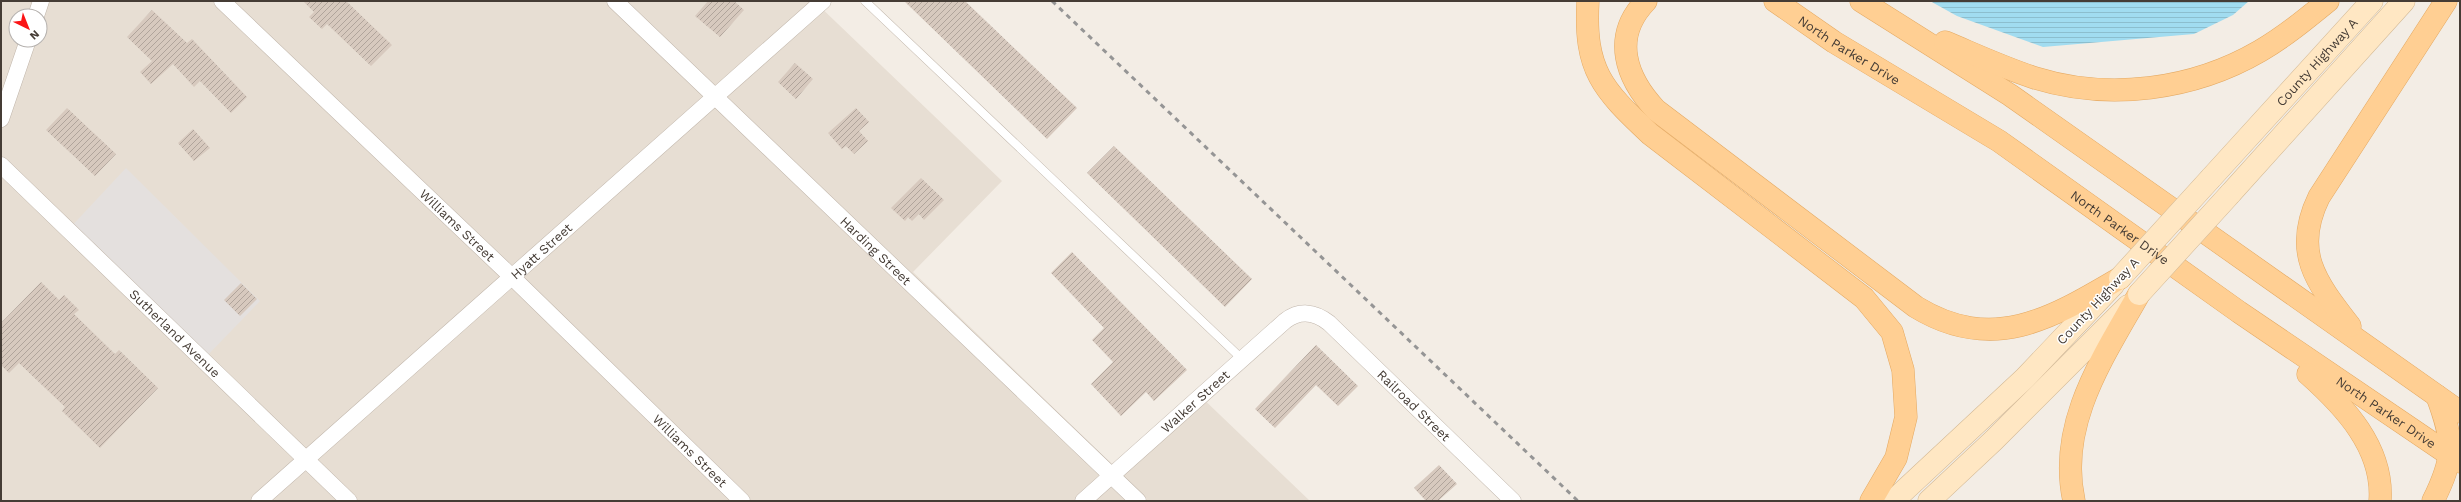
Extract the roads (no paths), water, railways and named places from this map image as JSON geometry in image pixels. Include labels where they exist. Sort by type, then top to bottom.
[{"type":"main road","points":[[1588,1],[1587,23],[1590,59],[1601,83],[1621,107],[1650,134],[1864,298],[1892,332],[1903,370],[1906,417],[1896,458],[1871,501]]},
{"type":"main road","points":[[1646,1],[1633,20],[1626,48],[1632,79],[1640,94],[1662,115],[1916,307],[1950,324],[1965,327],[2000,329],[2053,315],[2120,278]]},
{"type":"main road","points":[[1758,1],[1834,42]]},
{"type":"main road","name":"North Parker Drive","points":[[1774,1],[1834,42],[1999,141],[2239,312],[2455,459]]},
{"type":"main road","points":[[1861,1],[2010,94],[2460,412]]},
{"type":"main road","points":[[1891,20],[2035,78],[2078,87],[2115,91],[2151,89],[2189,79],[2232,65],[2260,51],[2294,29],[2328,1]]},
{"type":"main road","name":"County Highway A","points":[[1893,501],[2026,378],[2120,278],[2372,1]]},
{"type":"main road","name":"County Highway A","points":[[1929,501],[2090,346],[2139,294],[2404,1]]},
{"type":"main road","points":[[2365,344],[2332,303],[2312,268],[2306,236],[2310,217],[2319,196],[2446,1]]},
{"type":"main road","points":[[2074,501],[2070,463],[2078,410],[2089,384],[2139,294]]},
{"type":"main road","points":[[2239,312],[2337,400],[2357,424],[2378,472],[2380,501]]},
{"type":"main road","points":[[2433,501],[2455,459],[2449,429],[2437,396]]},
{"type":"street","name":"Williams Street","points":[[222,1],[511,276],[742,501]]},
{"type":"street","name":"Harding Street","points":[[615,1],[1138,501]]},
{"type":"street","name":"Hyatt Street","points":[[259,501],[823,1]]},
{"type":"street","points":[[1,119],[25,48]]},
{"type":"street","name":"Sutherland Avenue","points":[[1,166],[349,501]]},
{"type":"street","name":"Walker Street","points":[[1083,501],[1292,316],[1313,314]]},
{"type":"street","name":"Railroad Street","points":[[1313,314],[1329,323],[1513,501]]},
{"type":"lane","points":[[865,1],[1242,359]]},
{"type":"water","points":[[1930,1],[2249,1],[2233,15],[2194,34],[2043,47],[1957,16]]},
{"type":"railway","points":[[1052,1],[1578,501]]}]
